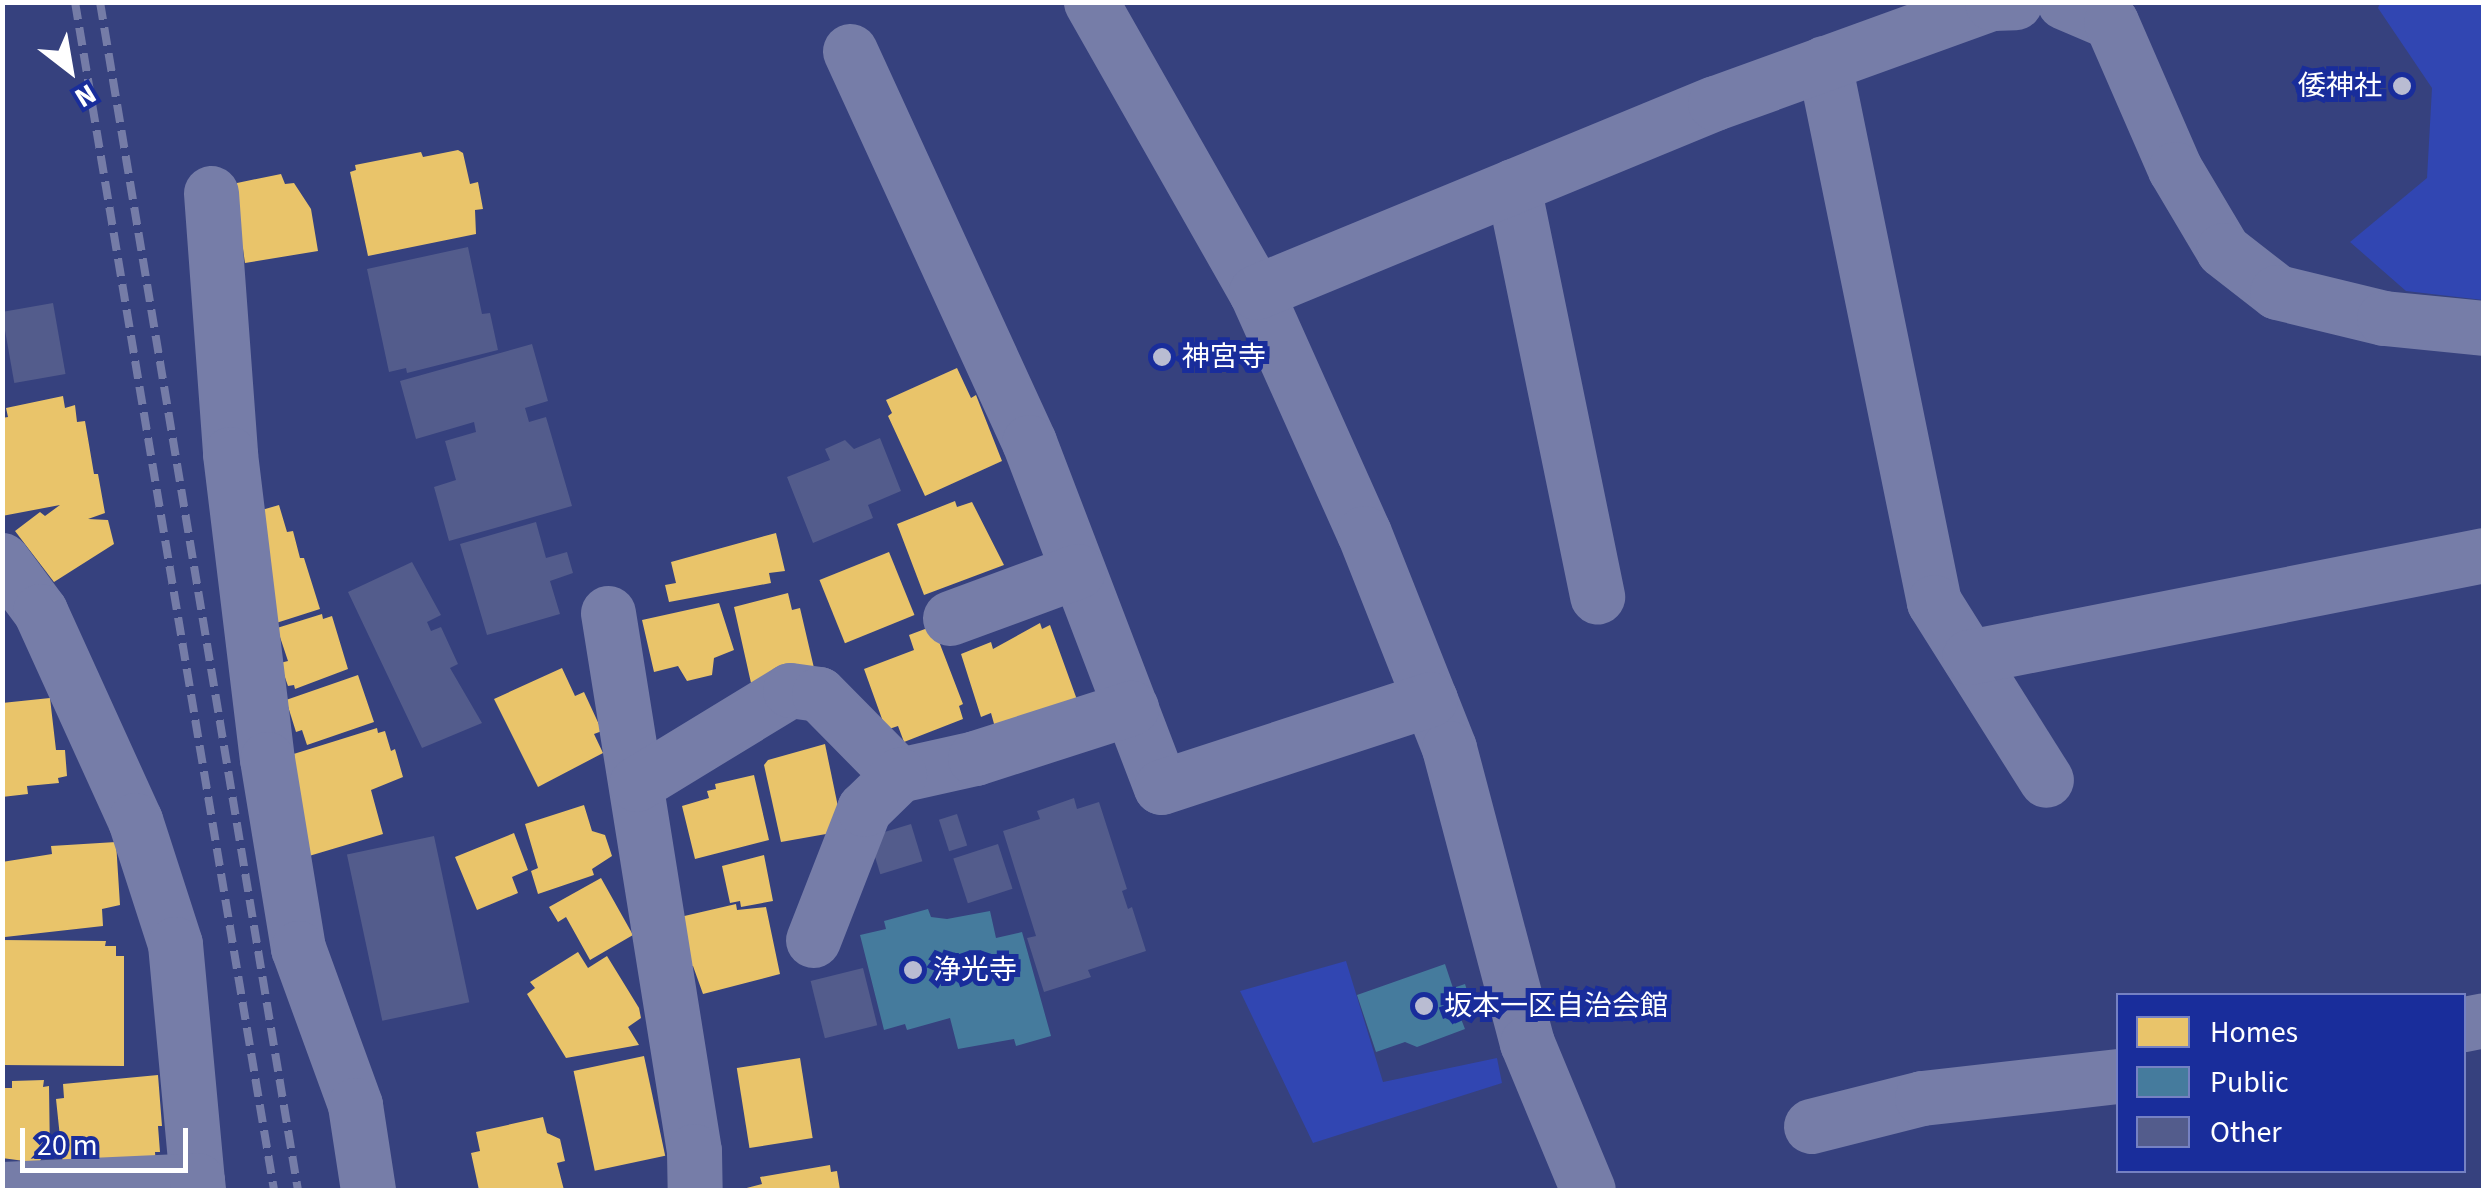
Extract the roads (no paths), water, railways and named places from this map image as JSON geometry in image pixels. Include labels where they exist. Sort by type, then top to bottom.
[{"type":"street","points":[[1091,2],[1256,292],[1364,533],[1450,748],[1527,1043],[1588,1190]]},
{"type":"street","points":[[1256,292],[1824,63],[1992,3],[2015,2]]},
{"type":"street","points":[[2064,2],[2111,22],[2175,169],[2223,250],[2276,292],[2384,318],[2484,328]]},
{"type":"street","points":[[850,51],[1029,442],[1161,787],[1430,699]]},
{"type":"street","points":[[1824,63],[1934,602],[2046,780]]},
{"type":"street","points":[[1513,186],[1596,597]]},
{"type":"street","points":[[211,193],[230,454],[270,778],[298,948],[355,1106],[368,1190]]},
{"type":"street","points":[[1969,657],[2484,555]]},
{"type":"street","points":[[2,560],[40,611],[135,820],[175,944],[198,1185],[2,1189]]},
{"type":"street","points":[[950,618],[1078,571]]},
{"type":"street","points":[[608,613],[694,1151],[694,1190]]},
{"type":"street","points":[[636,784],[790,690],[820,694],[900,775]]},
{"type":"street","points":[[813,940],[864,810],[900,775],[975,758],[1131,708]]},
{"type":"street","points":[[1811,1126],[1922,1098],[2116,1076]]},
{"type":"railway","points":[[75,2],[274,1190]]},
{"type":"railway","points":[[100,2],[298,1190]]},
{"type":"place","name":"倭神社","points":[[2402,86]]},
{"type":"place","name":"神宮寺","points":[[1162,357]]},
{"type":"place","name":"浄光寺","points":[[913,970]]},
{"type":"place","name":"坂本一区自治会館","points":[[1424,1006]]}]
